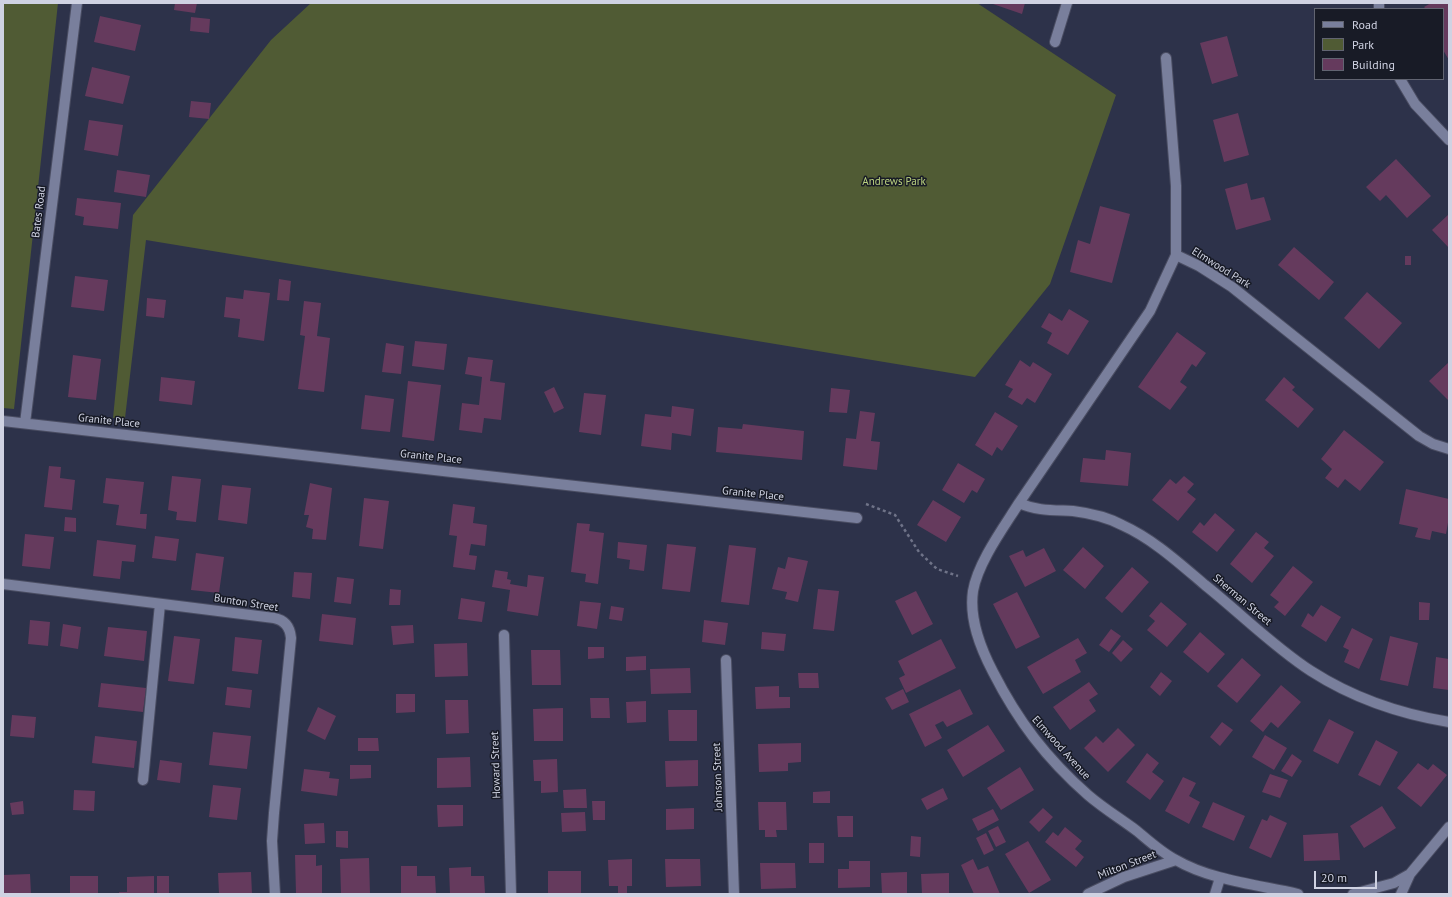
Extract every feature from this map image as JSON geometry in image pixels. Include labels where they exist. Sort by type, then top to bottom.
[{"type":"street","name":"Bates Road","points":[[25,423],[76,3]]},
{"type":"street","points":[[1055,42],[1066,3]]},
{"type":"street","points":[[1166,58],[1176,186],[1176,255]]},
{"type":"street","points":[[1401,80],[1415,104],[1449,140]]},
{"type":"street","name":"Elmwood Park","points":[[1019,502],[1150,311],[1176,255],[1199,266],[1232,287],[1420,436],[1433,444],[1449,449]]},
{"type":"street","name":"Granite Place","points":[[3,421],[857,518]]},
{"type":"street","name":"Sherman Street","points":[[1019,502],[1042,510],[1070,511],[1096,515],[1122,524],[1161,549],[1290,656],[1325,679],[1376,704],[1405,714],[1449,722]]},
{"type":"street","name":"Elmwood Avenue","points":[[1019,502],[985,560],[974,589],[974,622],[986,658],[1015,713],[1029,734],[1049,757],[1090,796],[1176,860],[1220,878],[1298,894]]},
{"type":"street","name":"Bunton Street","points":[[3,584],[274,618],[283,622],[290,630],[290,638],[285,711],[272,841],[275,894]]},
{"type":"street","points":[[143,780],[160,604]]},
{"type":"street","name":"Howard Street","points":[[504,635],[511,894]]},
{"type":"street","name":"Johnson Street","points":[[726,660],[734,894]]},
{"type":"street","points":[[1401,894],[1410,874],[1449,827]]},
{"type":"street","name":"Milton Street","points":[[1088,894],[1124,878],[1176,860]]},
{"type":"street","points":[[1353,894],[1394,883],[1410,874]]},
{"type":"street","points":[[1215,894],[1220,878]]},
{"type":"path","points":[[863,504],[894,515],[919,552],[937,568],[958,576]]},
{"type":"green space","points":[[3,3],[58,3],[14,409],[3,408]]},
{"type":"green space","name":"Andrews Park","points":[[311,3],[977,3],[1116,95],[1050,284],[975,377],[146,240],[125,418],[113,418],[133,215],[271,40]]},
{"type":"building","points":[[175,3],[197,3],[195,13],[174,10]]},
{"type":"building","points":[[1025,3],[1022,14],[993,4]]},
{"type":"building","points":[[1431,3],[1449,3],[1449,60],[1444,52],[1444,8],[1424,7]]},
{"type":"building","points":[[100,16],[141,25],[135,51],[94,42]]},
{"type":"building","points":[[191,17],[210,19],[209,33],[190,31]]},
{"type":"building","points":[[1227,36],[1238,76],[1212,84],[1200,43]]},
{"type":"building","points":[[92,67],[130,76],[123,104],[85,96]]},
{"type":"building","points":[[191,101],[211,103],[209,119],[189,117]]},
{"type":"building","points":[[1238,113],[1249,155],[1224,162],[1213,120]]},
{"type":"building","points":[[89,120],[123,125],[118,156],[84,150]]},
{"type":"building","points":[[1396,159],[1431,196],[1407,218],[1386,195],[1380,201],[1366,187]]},
{"type":"building","points":[[117,170],[150,175],[146,197],[114,192]]},
{"type":"building","points":[[1247,183],[1251,200],[1264,197],[1271,220],[1236,230],[1225,189]]},
{"type":"building","points":[[77,198],[121,203],[118,229],[83,225],[84,217],[75,215]]},
{"type":"building","points":[[1100,206],[1130,214],[1112,283],[1070,272],[1078,240],[1090,244]]},
{"type":"building","points":[[1449,214],[1449,248],[1432,230]]},
{"type":"building","points":[[1294,247],[1334,282],[1319,300],[1278,265]]},
{"type":"building","points":[[1405,256],[1411,256],[1411,265],[1405,265]]},
{"type":"building","points":[[75,276],[108,280],[104,311],[71,307]]},
{"type":"building","points":[[279,279],[291,281],[289,301],[277,300]]},
{"type":"building","points":[[244,290],[270,293],[264,341],[238,337],[240,319],[224,317],[226,297],[243,299]]},
{"type":"building","points":[[1367,292],[1402,323],[1379,349],[1344,318]]},
{"type":"building","points":[[147,298],[166,300],[164,318],[146,316]]},
{"type":"building","points":[[304,301],[321,303],[317,336],[330,338],[324,392],[298,389],[305,336],[300,335]]},
{"type":"building","points":[[1069,309],[1089,321],[1068,355],[1047,343],[1052,333],[1041,327],[1049,313],[1062,321]]},
{"type":"building","points":[[1177,332],[1206,353],[1196,367],[1192,364],[1180,382],[1187,387],[1170,410],[1138,387]]},
{"type":"building","points":[[415,341],[447,344],[444,370],[412,366]]},
{"type":"building","points":[[386,343],[404,346],[401,374],[382,372]]},
{"type":"building","points":[[73,355],[101,359],[96,400],[68,397]]},
{"type":"building","points":[[468,357],[493,360],[490,381],[505,383],[501,420],[484,418],[482,433],[459,430],[462,403],[479,405],[482,377],[465,374]]},
{"type":"building","points":[[1020,360],[1030,367],[1033,362],[1052,374],[1035,403],[1027,398],[1022,405],[1008,397],[1013,389],[1005,385]]},
{"type":"building","points":[[1449,362],[1449,401],[1429,381]]},
{"type":"building","points":[[161,377],[195,381],[192,405],[159,401]]},
{"type":"building","points":[[1284,377],[1295,387],[1292,390],[1314,409],[1298,428],[1265,400]]},
{"type":"building","points":[[408,381],[441,385],[434,441],[402,437]]},
{"type":"building","points":[[554,387],[564,408],[554,413],[544,392]]},
{"type":"building","points":[[831,388],[850,390],[847,413],[829,412]]},
{"type":"building","points":[[584,393],[606,395],[601,435],[579,432]]},
{"type":"building","points":[[365,395],[394,399],[390,432],[361,429]]},
{"type":"building","points":[[672,406],[694,409],[691,436],[672,433],[671,450],[641,446],[645,414],[671,417]]},
{"type":"building","points":[[860,411],[875,413],[871,441],[880,442],[877,470],[843,466],[846,438],[856,439]]},
{"type":"building","points":[[995,412],[1018,426],[1002,451],[997,447],[992,456],[975,445]]},
{"type":"building","points":[[743,424],[804,431],[802,460],[716,452],[718,427],[742,429]]},
{"type":"building","points":[[1344,430],[1384,462],[1360,491],[1345,479],[1338,488],[1325,478],[1332,469],[1321,459]]},
{"type":"building","points":[[1106,450],[1131,453],[1128,486],[1080,482],[1083,458],[1105,460]]},
{"type":"building","points":[[958,463],[985,479],[977,493],[972,490],[964,503],[942,490]]},
{"type":"building","points":[[49,466],[61,467],[60,478],[75,480],[72,510],[44,507]]},
{"type":"building","points":[[172,476],[201,479],[196,522],[176,520],[177,512],[168,510]]},
{"type":"building","points":[[1184,476],[1194,484],[1187,492],[1196,499],[1178,521],[1152,500],[1170,479],[1176,484]]},
{"type":"building","points":[[106,478],[144,482],[140,514],[147,514],[146,529],[116,525],[119,505],[103,503]]},
{"type":"building","points":[[310,483],[332,488],[326,540],[312,539],[313,529],[306,527],[309,515],[304,515]]},
{"type":"building","points":[[222,485],[251,488],[247,524],[218,520]]},
{"type":"building","points":[[1406,489],[1449,499],[1449,517],[1446,534],[1432,531],[1430,540],[1415,537],[1418,528],[1399,524]]},
{"type":"building","points":[[364,498],[389,501],[383,549],[359,546]]},
{"type":"building","points":[[933,500],[961,517],[946,542],[917,525]]},
{"type":"building","points":[[453,504],[475,507],[473,523],[487,525],[485,546],[471,544],[469,555],[477,556],[475,570],[453,567],[457,536],[449,535]]},
{"type":"building","points":[[1215,513],[1235,530],[1217,552],[1192,532],[1200,522],[1204,526]]},
{"type":"building","points":[[65,517],[76,518],[76,532],[64,531]]},
{"type":"building","points":[[577,523],[590,524],[589,531],[604,533],[598,584],[585,582],[586,574],[571,572]]},
{"type":"building","points":[[1256,532],[1269,542],[1264,548],[1274,556],[1252,583],[1230,564]]},
{"type":"building","points":[[25,534],[54,537],[50,569],[22,566]]},
{"type":"building","points":[[155,536],[179,539],[176,561],[152,558]]},
{"type":"building","points":[[97,540],[136,545],[134,562],[122,561],[120,579],[93,576]]},
{"type":"building","points":[[618,542],[647,545],[644,571],[629,569],[630,560],[617,558]]},
{"type":"building","points":[[667,544],[696,547],[690,592],[662,589]]},
{"type":"building","points":[[729,545],[756,548],[749,605],[721,602]]},
{"type":"building","points":[[1083,547],[1104,566],[1085,589],[1063,570]]},
{"type":"building","points":[[1044,548],[1056,571],[1025,587],[1009,556],[1023,550],[1026,557]]},
{"type":"building","points":[[196,553],[224,557],[219,593],[191,590]]},
{"type":"building","points":[[788,557],[808,561],[798,602],[785,599],[787,592],[772,589],[778,567],[785,569]]},
{"type":"building","points":[[1293,566],[1313,582],[1285,616],[1274,607],[1279,602],[1270,595]]},
{"type":"building","points":[[1132,567],[1149,582],[1122,613],[1105,598]]},
{"type":"building","points":[[495,570],[508,572],[507,579],[511,580],[510,584],[527,587],[528,575],[544,577],[538,616],[507,611],[510,590],[492,587]]},
{"type":"building","points":[[294,572],[312,573],[310,599],[292,597]]},
{"type":"building","points":[[337,577],[354,579],[351,604],[334,602]]},
{"type":"building","points":[[390,589],[401,590],[400,605],[389,605]]},
{"type":"building","points":[[818,589],[839,591],[834,631],[813,629]]},
{"type":"building","points":[[916,591],[933,624],[912,635],[895,601]]},
{"type":"building","points":[[1017,592],[1040,637],[1016,649],[993,604]]},
{"type":"building","points":[[461,598],[485,602],[482,622],[458,619]]},
{"type":"building","points":[[580,601],[601,603],[597,629],[577,626]]},
{"type":"building","points":[[1161,602],[1187,624],[1167,647],[1147,630],[1155,621],[1149,616]]},
{"type":"building","points":[[1419,602],[1430,603],[1429,620],[1419,620]]},
{"type":"building","points":[[1321,605],[1341,617],[1326,642],[1301,626],[1308,613],[1313,617]]},
{"type":"building","points":[[611,606],[624,608],[622,621],[609,619]]},
{"type":"building","points":[[322,614],[356,618],[353,645],[319,641]]},
{"type":"building","points":[[30,620],[50,622],[48,646],[28,644]]},
{"type":"building","points":[[704,620],[728,623],[725,645],[702,642]]},
{"type":"building","points":[[63,624],[81,627],[78,649],[60,646]]},
{"type":"building","points":[[413,625],[414,643],[393,645],[391,626]]},
{"type":"building","points":[[108,627],[147,631],[144,661],[104,656]]},
{"type":"building","points":[[1352,628],[1373,639],[1359,669],[1344,662],[1349,650],[1343,647]]},
{"type":"building","points":[[1111,629],[1121,636],[1109,652],[1099,645]]},
{"type":"building","points":[[762,632],[786,634],[784,651],[761,649]]},
{"type":"building","points":[[1200,632],[1225,654],[1208,673],[1183,652]]},
{"type":"building","points":[[174,636],[200,639],[194,684],[168,681]]},
{"type":"building","points":[[1390,636],[1418,643],[1408,686],[1380,680]]},
{"type":"building","points":[[235,637],[262,640],[258,674],[232,671]]},
{"type":"building","points":[[1078,638],[1087,653],[1075,660],[1081,672],[1043,694],[1027,667]]},
{"type":"building","points":[[941,639],[956,668],[906,693],[899,678],[905,675],[898,661]]},
{"type":"building","points":[[1123,640],[1133,649],[1121,662],[1112,653]]},
{"type":"building","points":[[467,643],[468,676],[435,677],[434,644]]},
{"type":"building","points":[[588,647],[604,647],[604,658],[588,659]]},
{"type":"building","points":[[531,650],[560,650],[561,685],[532,685]]},
{"type":"building","points":[[646,656],[646,670],[626,671],[626,657]]},
{"type":"building","points":[[1436,657],[1449,659],[1449,690],[1433,688]]},
{"type":"building","points":[[1242,658],[1261,675],[1237,703],[1217,686]]},
{"type":"building","points":[[690,668],[691,693],[651,694],[650,669]]},
{"type":"building","points":[[1161,672],[1172,681],[1160,696],[1150,687]]},
{"type":"building","points":[[798,673],[818,673],[819,688],[799,688]]},
{"type":"building","points":[[1089,682],[1098,694],[1089,700],[1096,711],[1070,730],[1053,707]]},
{"type":"building","points":[[101,683],[146,688],[143,712],[98,707]]},
{"type":"building","points":[[1281,685],[1301,702],[1278,728],[1271,722],[1263,732],[1250,721]]},
{"type":"building","points":[[779,686],[779,697],[790,697],[790,708],[756,709],[755,687]]},
{"type":"building","points":[[227,687],[252,690],[250,708],[225,705]]},
{"type":"building","points":[[903,689],[909,702],[892,710],[885,698]]},
{"type":"building","points":[[960,689],[973,714],[947,727],[943,721],[935,725],[942,738],[925,747],[909,714]]},
{"type":"building","points":[[396,694],[415,694],[415,712],[396,713]]},
{"type":"building","points":[[590,698],[609,698],[610,718],[591,718]]},
{"type":"building","points":[[445,700],[468,700],[469,733],[446,734]]},
{"type":"building","points":[[646,701],[646,722],[627,723],[626,702]]},
{"type":"building","points":[[318,707],[336,716],[325,740],[307,731]]},
{"type":"building","points":[[563,708],[563,741],[534,741],[533,709]]},
{"type":"building","points":[[668,710],[697,710],[697,741],[669,741]]},
{"type":"building","points":[[12,715],[36,717],[34,738],[10,736]]},
{"type":"building","points":[[1329,719],[1354,732],[1338,764],[1313,751]]},
{"type":"building","points":[[1222,722],[1233,730],[1220,746],[1210,737]]},
{"type":"building","points":[[988,725],[1005,751],[963,777],[947,750]]},
{"type":"building","points":[[1118,728],[1135,745],[1108,772],[1084,748],[1096,736],[1103,743]]},
{"type":"building","points":[[213,732],[251,736],[247,769],[209,765]]},
{"type":"building","points":[[1265,735],[1287,748],[1274,770],[1252,757]]},
{"type":"building","points":[[95,736],[137,741],[134,768],[92,763]]},
{"type":"building","points":[[358,738],[378,738],[379,751],[358,751]]},
{"type":"building","points":[[1376,740],[1398,752],[1380,786],[1358,775]]},
{"type":"building","points":[[801,743],[801,762],[788,763],[788,771],[759,772],[758,744]]},
{"type":"building","points":[[1147,753],[1159,763],[1152,772],[1164,781],[1150,800],[1126,782]]},
{"type":"building","points":[[1292,754],[1302,761],[1292,777],[1281,771]]},
{"type":"building","points":[[470,757],[471,787],[437,788],[437,758]]},
{"type":"building","points":[[557,759],[558,792],[541,793],[541,781],[534,781],[533,760]]},
{"type":"building","points":[[160,760],[182,763],[180,783],[157,780]]},
{"type":"building","points":[[698,760],[698,786],[666,787],[665,761]]},
{"type":"building","points":[[1418,763],[1428,770],[1433,764],[1447,775],[1421,807],[1397,788]]},
{"type":"building","points":[[350,765],[371,765],[371,778],[350,779]]},
{"type":"building","points":[[1020,767],[1034,790],[1001,810],[987,788]]},
{"type":"building","points":[[304,769],[330,772],[329,778],[339,779],[337,796],[301,791]]},
{"type":"building","points":[[1270,774],[1288,780],[1280,798],[1262,792]]},
{"type":"building","points":[[1183,777],[1196,783],[1189,796],[1200,802],[1189,824],[1165,811]]},
{"type":"building","points":[[213,785],[241,788],[237,820],[209,817]]},
{"type":"building","points":[[943,788],[948,799],[927,810],[921,799]]},
{"type":"building","points":[[586,789],[587,808],[564,808],[563,790]]},
{"type":"building","points":[[74,790],[95,791],[94,811],[73,810]]},
{"type":"building","points":[[830,791],[830,803],[813,803],[813,792]]},
{"type":"building","points":[[23,801],[24,814],[12,815],[10,803]]},
{"type":"building","points":[[592,801],[605,801],[605,820],[593,820]]},
{"type":"building","points":[[758,802],[786,802],[787,830],[776,830],[777,837],[765,837],[765,830],[759,830]]},
{"type":"building","points":[[1213,802],[1245,816],[1234,841],[1202,827]]},
{"type":"building","points":[[437,805],[463,805],[463,826],[438,827]]},
{"type":"building","points":[[1382,806],[1396,828],[1364,848],[1350,826]]},
{"type":"building","points":[[694,808],[694,829],[666,830],[666,809]]},
{"type":"building","points":[[1043,808],[1053,817],[1039,832],[1029,822]]},
{"type":"building","points":[[993,809],[999,820],[978,831],[972,819]]},
{"type":"building","points":[[585,812],[586,831],[562,832],[561,813]]},
{"type":"building","points":[[1270,815],[1287,823],[1271,858],[1249,848],[1262,819],[1267,821]]},
{"type":"building","points":[[837,816],[853,816],[853,837],[838,837]]},
{"type":"building","points":[[324,823],[325,843],[305,844],[304,824]]},
{"type":"building","points":[[998,826],[1006,842],[996,847],[988,831]]},
{"type":"building","points":[[1065,827],[1082,841],[1075,849],[1084,857],[1076,867],[1045,842],[1053,832],[1058,836]]},
{"type":"building","points":[[336,831],[348,831],[348,848],[336,847]]},
{"type":"building","points":[[986,833],[994,850],[984,855],[976,838]]},
{"type":"building","points":[[1338,833],[1340,860],[1304,861],[1303,835]]},
{"type":"building","points":[[911,836],[921,837],[920,857],[910,856]]},
{"type":"building","points":[[1028,841],[1051,880],[1029,893],[1005,854]]},
{"type":"building","points":[[809,843],[824,843],[824,863],[809,863]]},
{"type":"building","points":[[295,855],[316,855],[316,866],[322,865],[322,893],[296,894]]},
{"type":"building","points":[[369,858],[370,894],[341,894],[340,859]]},
{"type":"building","points":[[632,859],[632,886],[627,886],[627,894],[618,894],[618,886],[609,886],[608,860]]},
{"type":"building","points":[[665,859],[700,859],[701,886],[666,887]]},
{"type":"building","points":[[973,859],[978,870],[988,866],[1000,894],[974,894],[961,865]]},
{"type":"building","points":[[849,861],[870,861],[870,887],[838,888],[838,869],[849,869]]},
{"type":"building","points":[[760,863],[795,863],[796,888],[761,889]]},
{"type":"building","points":[[401,866],[417,866],[417,876],[435,876],[436,894],[401,894]]},
{"type":"building","points":[[471,867],[471,876],[484,876],[485,893],[450,894],[449,868]]},
{"type":"building","points":[[548,871],[581,871],[581,894],[548,894]]},
{"type":"building","points":[[251,872],[252,894],[219,894],[218,873]]},
{"type":"building","points":[[907,872],[907,894],[882,894],[881,873]]},
{"type":"building","points":[[949,873],[949,894],[922,894],[921,874]]},
{"type":"building","points":[[30,874],[31,894],[3,894],[3,875]]},
{"type":"building","points":[[70,876],[98,876],[98,894],[70,894]]},
{"type":"building","points":[[154,876],[154,894],[119,894],[119,892],[127,892],[127,877]]},
{"type":"building","points":[[157,876],[169,876],[169,894],[157,894]]}]
